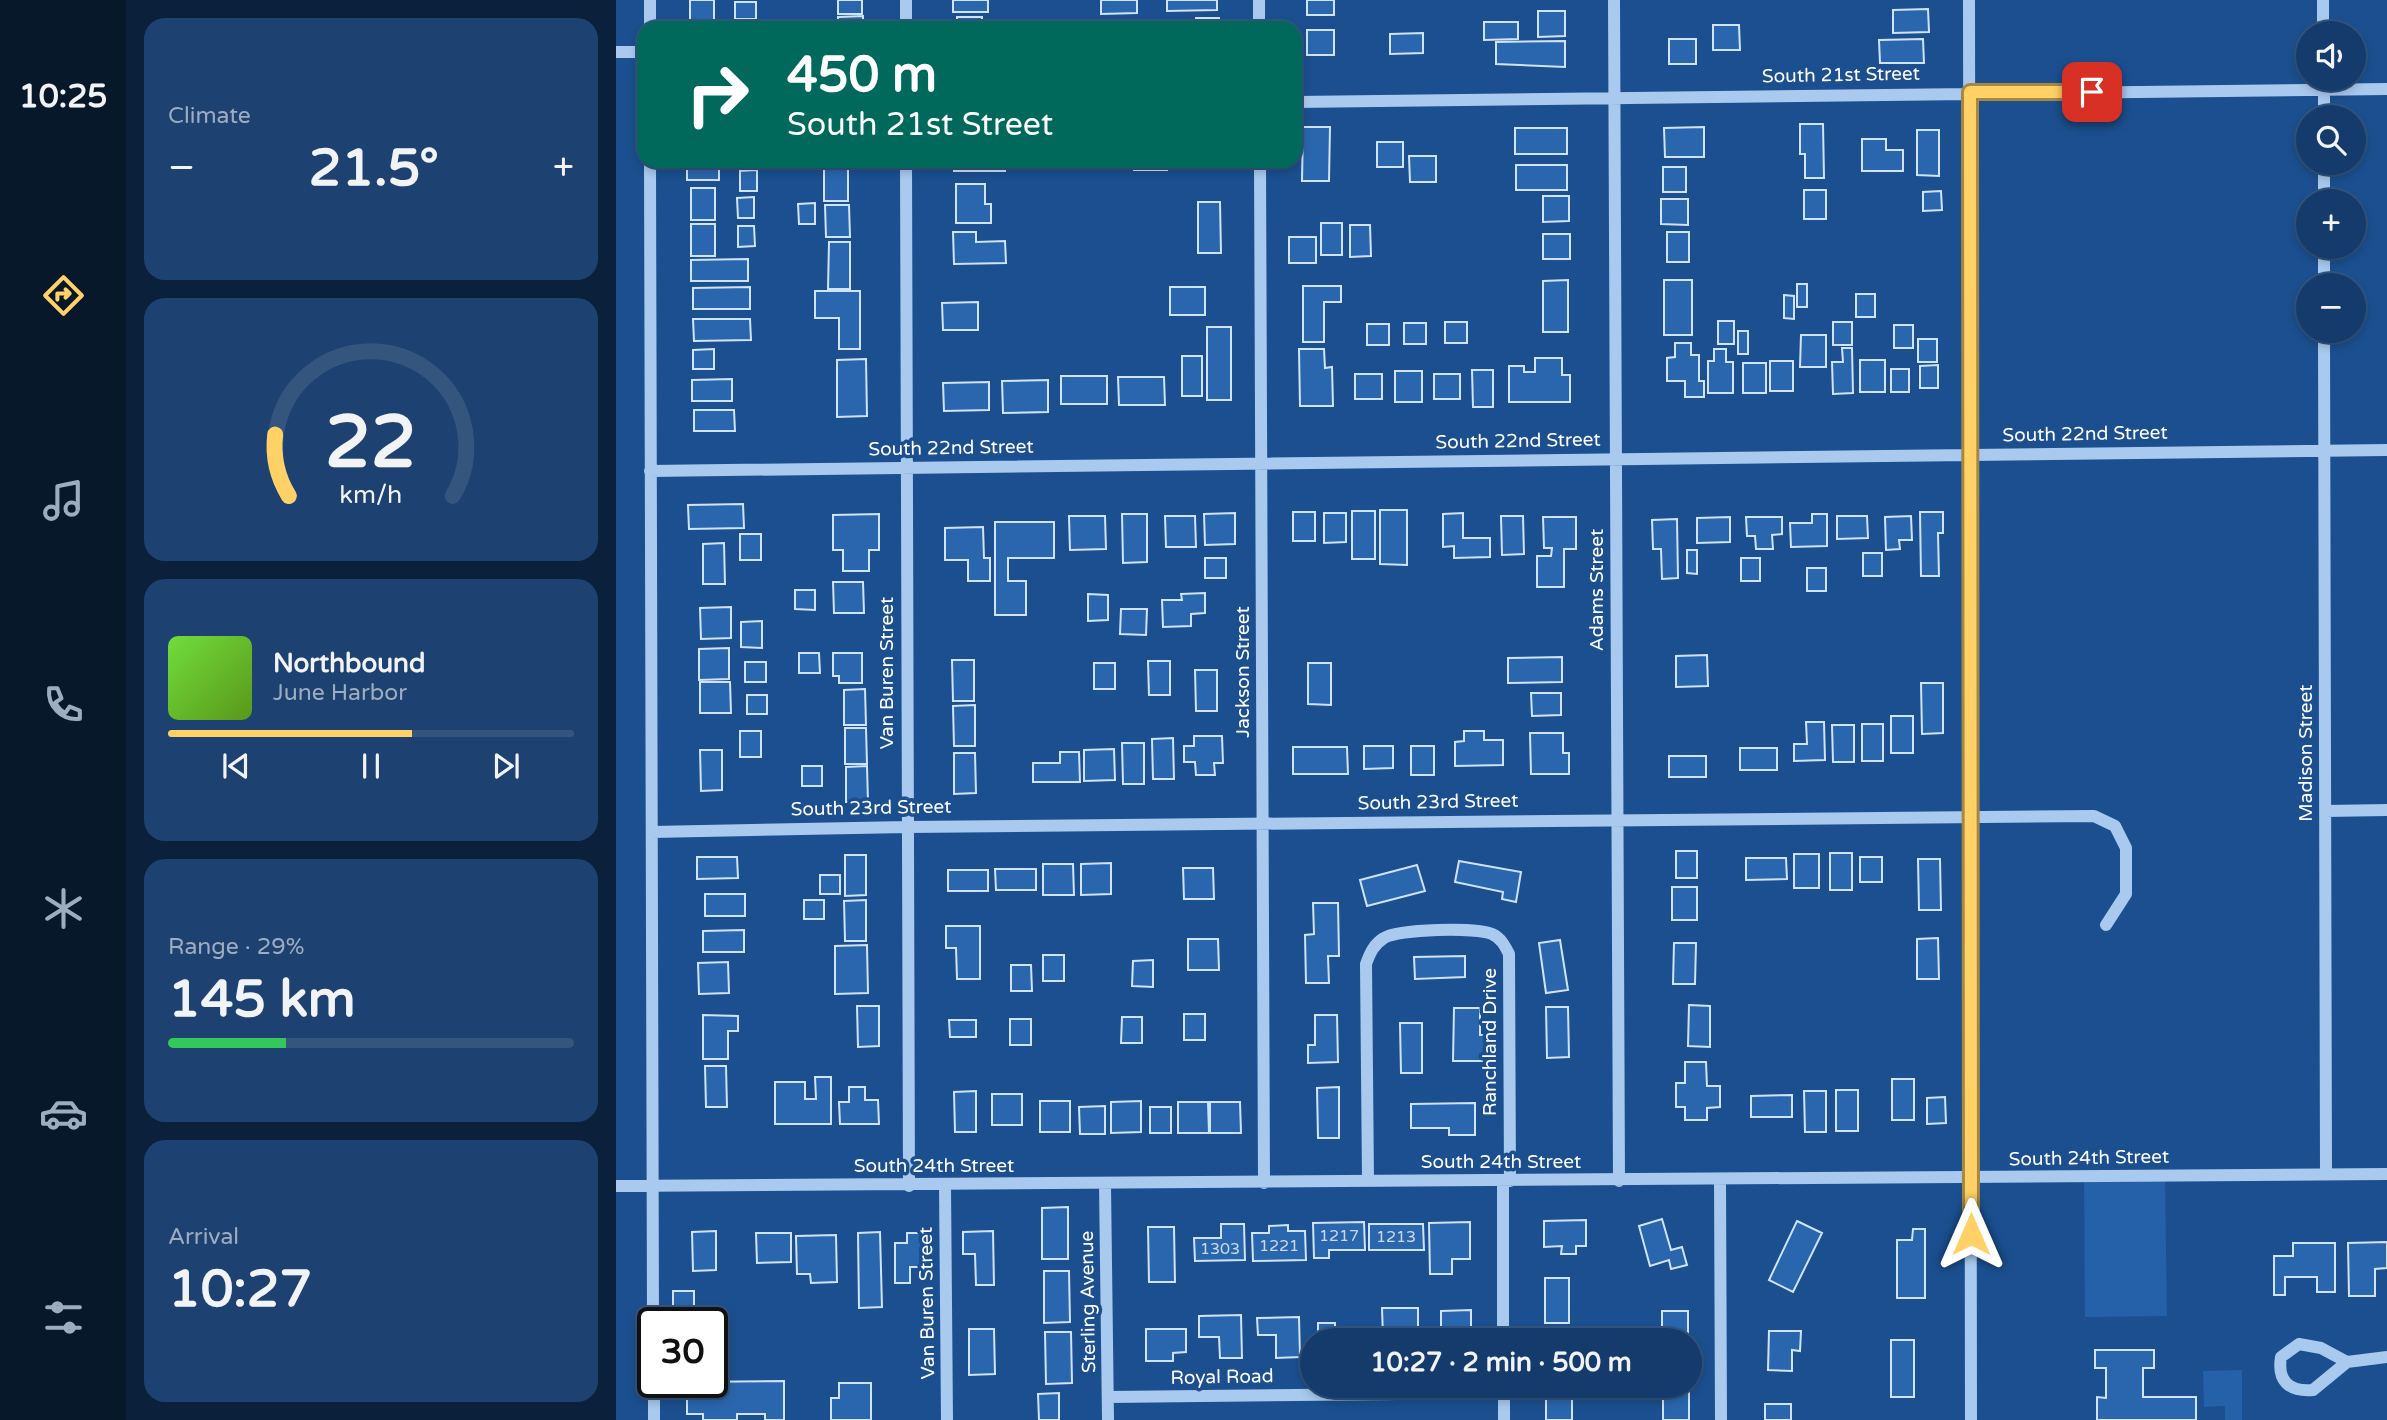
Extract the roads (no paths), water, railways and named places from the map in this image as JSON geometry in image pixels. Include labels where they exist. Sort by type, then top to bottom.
[{"type":"street","points":[[650,0],[650,21]]},
{"type":"street","points":[[906,0],[906,21]]},
{"type":"street","points":[[1259,0],[1259,21]]},
{"type":"street","name":"Adams Street","points":[[1614,0],[1619,1181]]},
{"type":"street","points":[[1969,0],[1970,1420]]},
{"type":"street","points":[[2323,0],[2323,21]]},
{"type":"street","points":[[616,52],[637,52]]},
{"type":"street","name":"South 21st Street","points":[[1302,102],[2296,85]]},
{"type":"street","name":"South 21st Street","points":[[2366,87],[2387,89]]},
{"type":"street","points":[[650,168],[653,1307]]},
{"type":"street","name":"Van Buren Street","points":[[906,168],[909,1186]]},
{"type":"street","name":"Jackson Street","points":[[1260,168],[1264,1183]]},
{"type":"street","name":"Madison Street","points":[[2323,343],[2326,1174]]},
{"type":"street","name":"South 22nd Street","points":[[650,471],[2387,450]]},
{"type":"street","points":[[2325,811],[2387,810]]},
{"type":"street","name":"South 23rd Street","points":[[652,832],[1263,823],[2094,816],[2115,826],[2126,848],[2126,894],[2106,925]]},
{"type":"street","name":"Ranchland Drive","points":[[1368,1181],[1366,964],[1369,953],[1383,938],[1391,934],[1483,931],[1500,938],[1509,954],[1503,1328]]},
{"type":"street","name":"South 24th Street","points":[[616,1186],[2387,1174]]},
{"type":"street","points":[[1720,1180],[1721,1420]]},
{"type":"street","name":"Sterling Avenue","points":[[1105,1184],[1108,1420]]},
{"type":"street","name":"Van Buren Street","points":[[945,1185],[947,1420]]},
{"type":"street","points":[[2347,1362],[2321,1348],[2299,1345],[2281,1357],[2279,1369],[2282,1380],[2290,1388],[2313,1390],[2347,1362],[2387,1357]]},
{"type":"street","name":"Royal Road","points":[[1108,1397],[1300,1394]]},
{"type":"street","points":[[654,1398],[654,1420]]},
{"type":"street","points":[[1504,1398],[1504,1420]]}]
